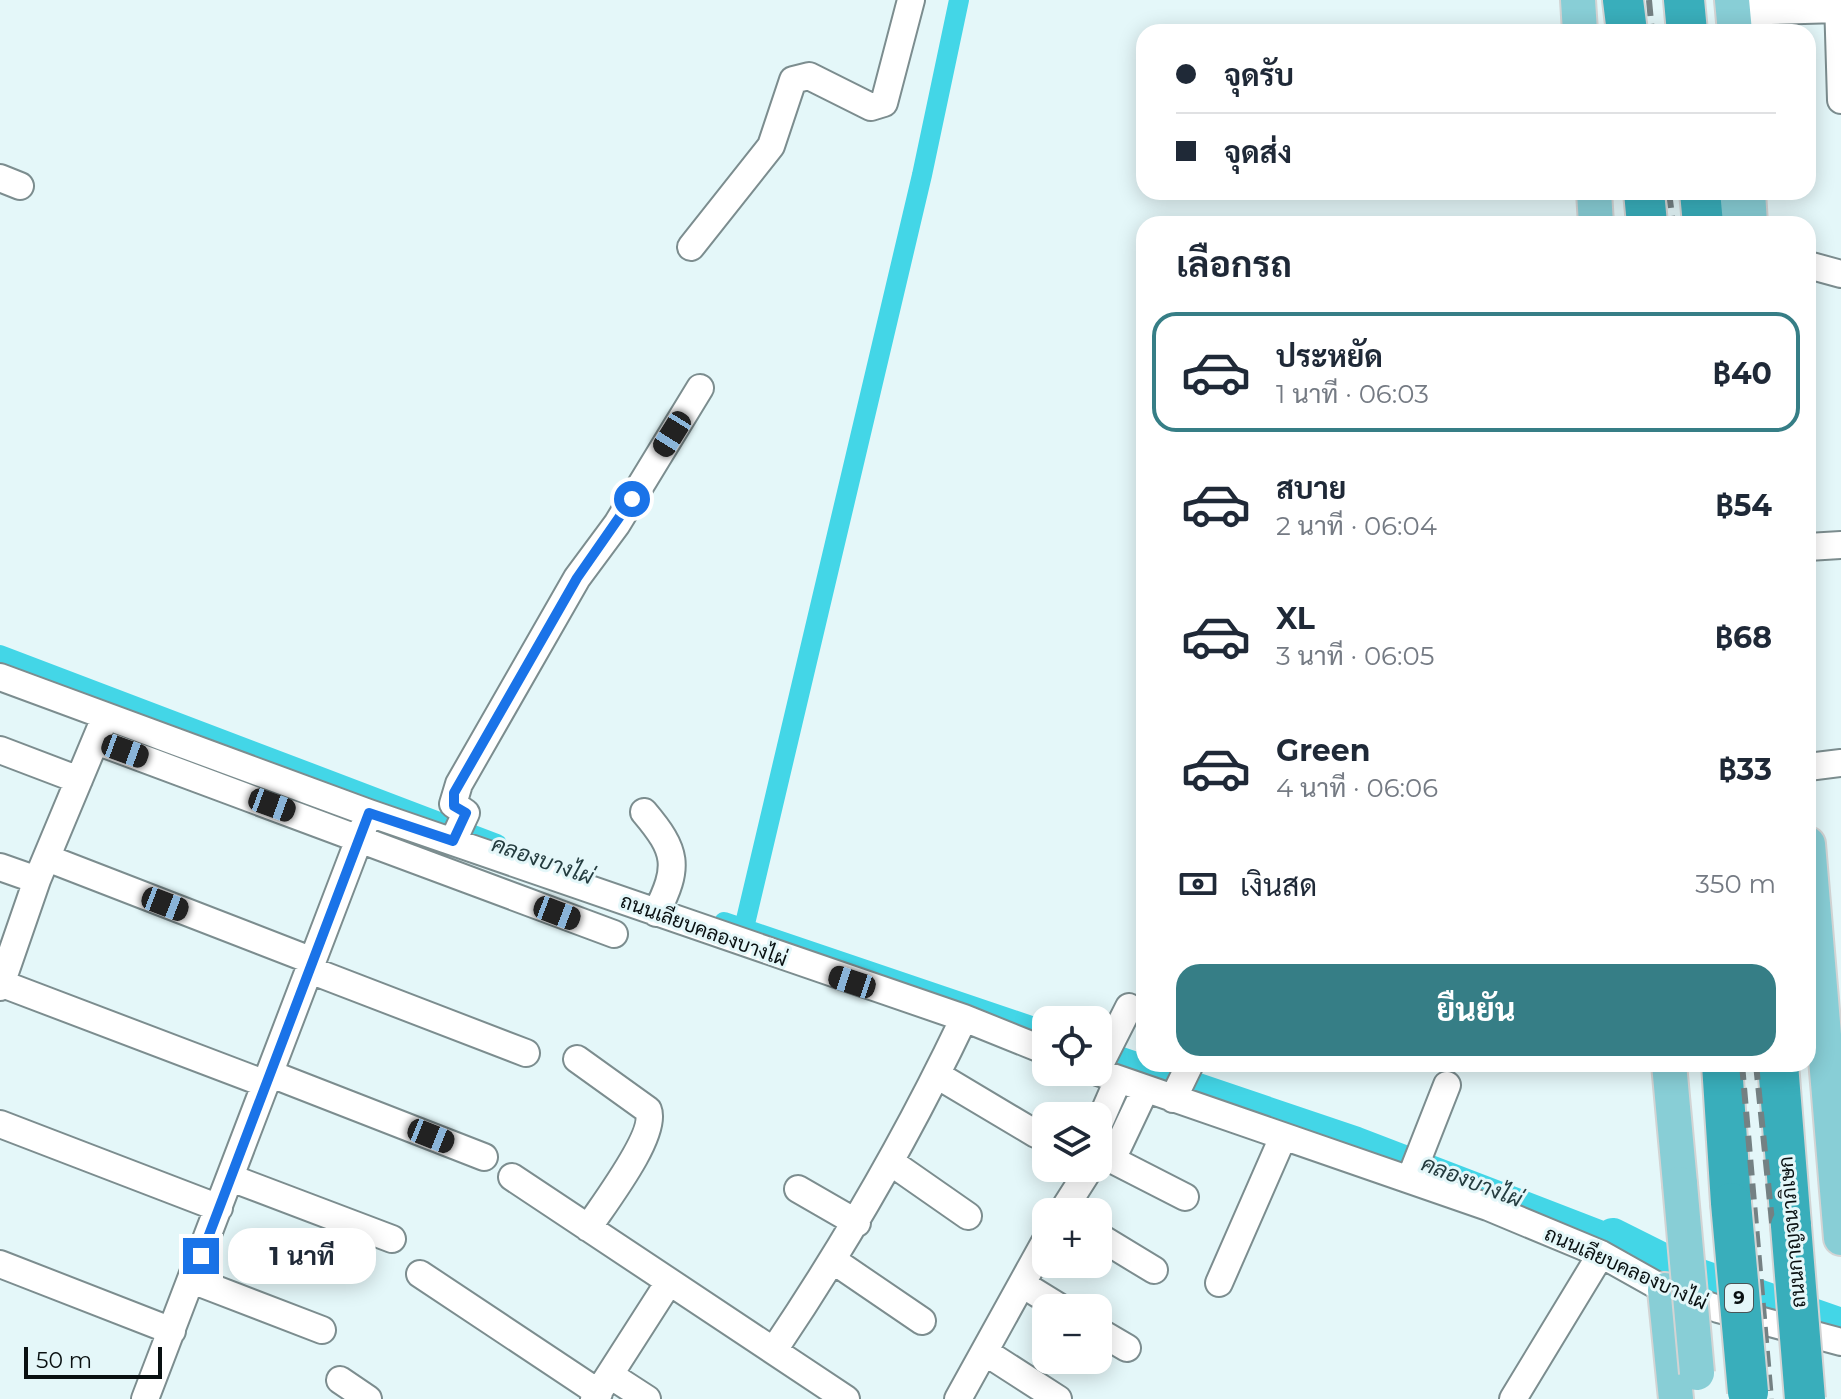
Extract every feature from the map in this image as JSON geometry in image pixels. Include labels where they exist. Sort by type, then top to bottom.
[{"type":"highway","points":[[1623,0],[1626,24]]},
{"type":"highway","points":[[1684,0],[1686,24]]},
{"type":"highway","name":"9","points":[[1723,1072],[1748,1396]]},
{"type":"highway","name":"ถนนกาญจนาภิเษก","points":[[1779,1072],[1805,1399]]},
{"type":"main road","points":[[1578,0],[1580,24]]},
{"type":"main road","points":[[1600,0],[1602,24]]},
{"type":"main road","points":[[1720,212],[1737,200]]},
{"type":"main road","points":[[1816,940],[1841,1238]]},
{"type":"main road","points":[[1670,1072],[1698,1386]]},
{"type":"main road","points":[[1665,1290],[1676,1399]]},
{"type":"street","points":[[691,247],[771,146],[793,80],[809,76],[871,107],[884,103],[911,0]]},
{"type":"street","points":[[1724,15],[1839,4],[1841,100]]},
{"type":"street","points":[[1816,267],[1841,274]]},
{"type":"street","points":[[457,830],[466,813],[454,806],[454,793],[577,578],[617,524],[700,388]]},
{"type":"street","points":[[1816,547],[1841,545]]},
{"type":"street","name":"ถนนเลียบคลองบางไผ่","points":[[0,677],[101,728],[365,825],[457,830],[1032,1045]]},
{"type":"street","points":[[101,728],[42,869],[0,985],[484,1157]]},
{"type":"street","points":[[0,750],[79,780]]},
{"type":"street","points":[[1816,766],[1841,763]]},
{"type":"street","points":[[644,812],[666,839],[672,853],[672,875],[659,908]]},
{"type":"street","points":[[145,1399],[365,825],[614,934]]},
{"type":"street","points":[[0,867],[42,869],[312,966],[526,1053]]},
{"type":"street","points":[[1112,1044],[1129,1007]]},
{"type":"street","points":[[774,1350],[834,1261],[892,1163],[964,1018]]},
{"type":"street","points":[[577,1059],[648,1110],[651,1117],[639,1147],[588,1228]]},
{"type":"street","points":[[1174,1095],[1186,1072]]},
{"type":"street","points":[[937,1075],[1032,1132]]},
{"type":"street","name":"ถนนเลียบคลองบางไผ่","points":[[1112,1075],[1145,1090],[1174,1095],[1283,1137],[1411,1175],[1601,1254],[1665,1290],[1718,1309],[1841,1342]]},
{"type":"street","points":[[1411,1175],[1447,1085]]},
{"type":"street","points":[[1112,1149],[1118,1147],[1145,1090]]},
{"type":"street","points":[[0,1124],[219,1208]]},
{"type":"street","points":[[1219,1283],[1283,1137]]},
{"type":"street","points":[[892,1163],[968,1216]]},
{"type":"street","points":[[1112,1163],[1185,1197]]},
{"type":"street","points":[[512,1177],[846,1399]]},
{"type":"street","points":[[231,1178],[392,1239]]},
{"type":"street","points":[[798,1189],[857,1223]]},
{"type":"street","points":[[1112,1244],[1154,1270]]},
{"type":"street","points":[[1513,1399],[1601,1254]]},
{"type":"street","points":[[834,1261],[922,1321]]},
{"type":"street","points":[[0,1264],[172,1331]]},
{"type":"street","points":[[958,1399],[1032,1266]]},
{"type":"street","points":[[420,1274],[601,1389],[647,1399]]},
{"type":"street","points":[[192,1280],[322,1330]]},
{"type":"street","points":[[601,1389],[669,1282]]},
{"type":"street","points":[[1022,1284],[1038,1294]]},
{"type":"street","points":[[1112,1339],[1127,1348]]},
{"type":"street","points":[[985,1352],[1058,1399]]},
{"type":"street","points":[[340,1380],[368,1399]]},
{"type":"waterway","points":[[744,928],[922,175],[959,0]]},
{"type":"waterway","name":"คลองบางไผ่","points":[[0,655],[497,844]]},
{"type":"waterway","name":"คลองบางไผ่","points":[[724,922],[1032,1026]]},
{"type":"waterway","name":"คลองบางไผ่","points":[[1112,1054],[1136,1062]]},
{"type":"waterway","name":"คลองบางไผ่","points":[[1166,1072],[1358,1137],[1613,1235]]},
{"type":"waterway","name":"คลองบางไผ่","points":[[1613,1235],[1683,1270],[1841,1325]]},
{"type":"railway","points":[[1649,0],[1651,24]]},
{"type":"railway","points":[[1670,200],[1672,216]]},
{"type":"railway","points":[[1743,1072],[1771,1399]]},
{"type":"railway","points":[[1757,1072],[1790,1399]]},
{"type":"route","points":[[201,1256],[369,813],[453,841],[466,813],[454,806],[454,793],[577,578],[604,544],[632,499]]}]
